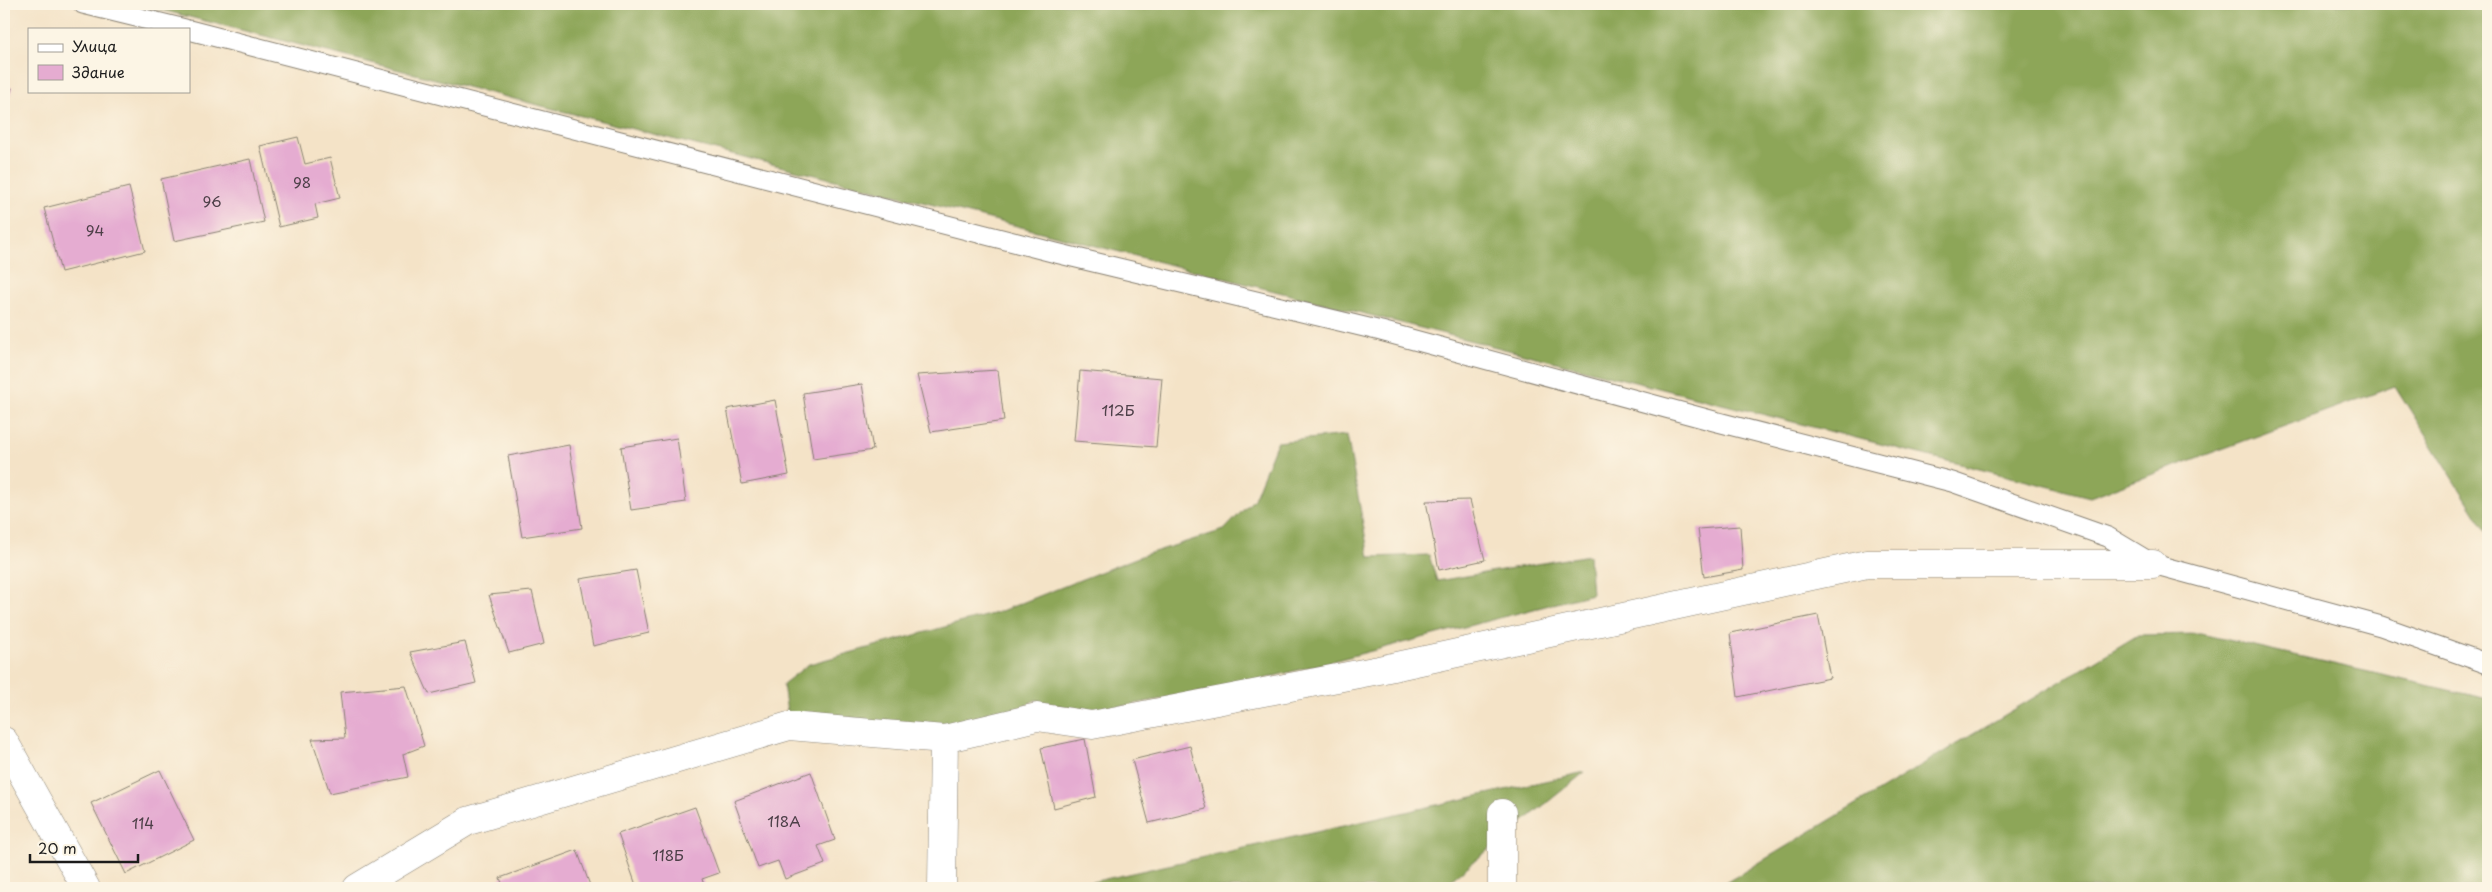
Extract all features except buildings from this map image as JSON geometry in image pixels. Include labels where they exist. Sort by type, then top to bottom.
[{"type":"street","points":[[357,888],[468,821],[790,726],[944,739],[1037,717],[1092,725],[1380,670],[1867,564],[2152,564]]},
{"type":"street","points":[[942,888],[944,739]]},
{"type":"street","points":[[4,741],[86,888]]},
{"type":"street","points":[[1502,813],[1502,888]]},
{"type":"lane","points":[[83,4],[180,28]]},
{"type":"lane","points":[[190,30],[1056,253],[1381,331],[1714,421],[1952,482],[2108,537],[2152,564],[2381,626],[2488,664]]},
{"type":"green space","points":[[138,4],[2488,4],[2488,534],[2395,386],[2090,497]]},
{"type":"green space","points":[[1347,435],[1369,557],[1429,555],[1437,581],[1589,555],[1592,594],[1240,685],[1090,712],[1035,700],[968,741],[789,726],[783,684],[809,664],[996,613],[1141,556],[1224,530],[1254,499],[1277,442]]},
{"type":"green space","points":[[2201,634],[2488,699],[2488,888],[1717,888],[2138,635]]},
{"type":"green space","points":[[1585,772],[1441,888],[1065,888]]}]
